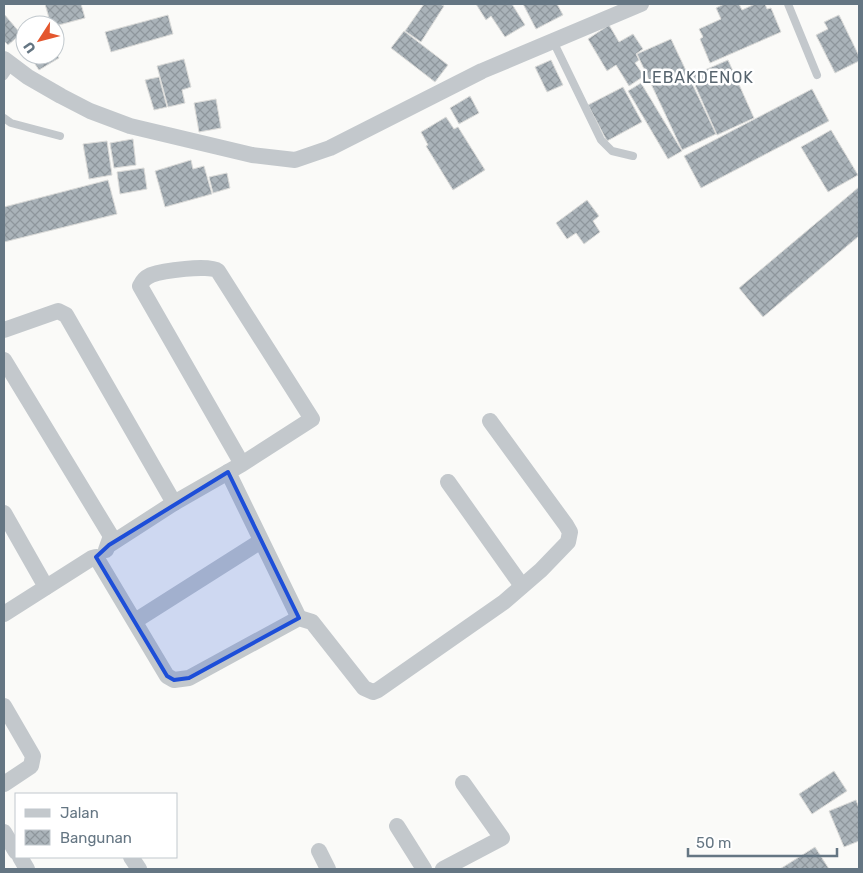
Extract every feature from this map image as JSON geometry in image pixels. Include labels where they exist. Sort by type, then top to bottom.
[{"type":"street","points":[[6,67],[83,108],[130,126],[252,155],[295,160],[330,148],[482,71],[641,4]]},
{"type":"street","points":[[4,614],[92,558],[96,558],[109,544],[174,503],[242,464],[312,419],[218,270],[207,267],[152,275],[143,280],[140,286],[242,464]]},
{"type":"street","points":[[4,330],[58,311],[66,315],[174,503]]},
{"type":"street","points":[[4,360],[111,536],[109,544]]},
{"type":"street","points":[[96,558],[167,676],[174,680],[181,681],[299,618],[312,622],[364,688],[373,692],[504,602],[568,542],[570,532],[490,422]]},
{"type":"street","points":[[228,472],[299,618]]},
{"type":"street","points":[[448,482],[522,586]]},
{"type":"street","points":[[4,513],[46,587]]},
{"type":"street","points":[[135,621],[261,541]]},
{"type":"street","points":[[4,706],[33,756],[31,766],[4,784]]},
{"type":"street","points":[[443,869],[502,838],[463,783]]},
{"type":"street","points":[[397,826],[424,869]]},
{"type":"street","points":[[4,832],[15,850]]},
{"type":"street","points":[[319,851],[328,869]]},
{"type":"street","points":[[21,858],[28,869]]},
{"type":"street","points":[[131,858],[139,869]]},
{"type":"lane","points":[[788,4],[817,75]]},
{"type":"lane","points":[[553,41],[601,140],[612,151],[633,156]]},
{"type":"lane","points":[[4,118],[11,122],[60,136]]},
{"type":"highlighted area","points":[[228,472],[299,618],[189,678],[174,680],[167,676],[96,557],[109,545]]},
{"type":"building","points":[[45,4],[81,4],[85,18],[65,23],[65,15],[48,15]]},
{"type":"building","points":[[424,4],[440,4],[444,6],[421,42],[405,31]]},
{"type":"building","points":[[476,4],[512,4],[525,25],[505,37],[491,16],[486,20]]},
{"type":"building","points":[[523,4],[557,4],[563,15],[536,29]]},
{"type":"building","points":[[724,4],[739,4],[742,10],[755,4],[765,4],[767,9],[771,8],[781,32],[710,63],[700,39],[703,37],[699,29],[721,19],[716,8]]},
{"type":"building","points":[[4,14],[15,27],[15,39],[8,45],[4,41]]},
{"type":"building","points":[[168,15],[173,34],[111,52],[105,32]]},
{"type":"building","points":[[839,15],[859,56],[859,61],[835,73],[816,35],[828,29],[824,22]]},
{"type":"building","points":[[609,25],[619,42],[633,34],[643,49],[636,54],[639,60],[635,63],[644,76],[629,86],[616,65],[607,71],[588,39]]},
{"type":"building","points":[[404,31],[448,65],[435,82],[391,48]]},
{"type":"building","points":[[671,39],[716,134],[682,150],[637,54]]},
{"type":"building","points":[[184,59],[191,87],[182,90],[185,103],[168,107],[157,66]]},
{"type":"building","points":[[551,60],[563,85],[547,92],[535,67]]},
{"type":"building","points":[[728,60],[754,118],[717,135],[691,76]]},
{"type":"building","points":[[36,65],[47,65],[39,70]]},
{"type":"building","points":[[159,77],[167,107],[154,110],[145,80]]},
{"type":"building","points":[[641,83],[682,151],[668,159],[628,91]]},
{"type":"building","points":[[623,87],[642,122],[607,141],[588,105]]},
{"type":"building","points":[[812,89],[829,121],[701,188],[684,156]]},
{"type":"building","points":[[470,96],[479,113],[459,124],[450,108]]},
{"type":"building","points":[[216,99],[221,128],[199,132],[194,103]]},
{"type":"building","points":[[446,117],[454,129],[458,127],[485,170],[453,190],[426,146],[428,145],[421,132]]},
{"type":"building","points":[[831,130],[858,175],[828,192],[801,147]]},
{"type":"building","points":[[133,139],[136,165],[114,168],[110,143]]},
{"type":"building","points":[[107,141],[112,175],[89,179],[83,144]]},
{"type":"building","points":[[191,160],[193,169],[204,166],[212,194],[165,207],[155,171]]},
{"type":"building","points":[[144,168],[147,189],[120,194],[117,172]]},
{"type":"building","points":[[227,173],[230,188],[213,193],[209,177]]},
{"type":"building","points":[[108,180],[117,214],[4,242],[4,207]]},
{"type":"building","points":[[859,187],[859,236],[763,317],[739,288]]},
{"type":"building","points":[[587,200],[599,216],[593,221],[600,232],[584,244],[576,233],[567,239],[556,223]]},
{"type":"building","points":[[834,771],[847,791],[812,814],[799,794]]},
{"type":"building","points":[[856,800],[859,808],[859,841],[844,847],[829,811]]},
{"type":"building","points":[[815,847],[829,869],[780,869]]},
{"type":"district","name":"LEBAKDENOK","points":[[698,77]]}]
